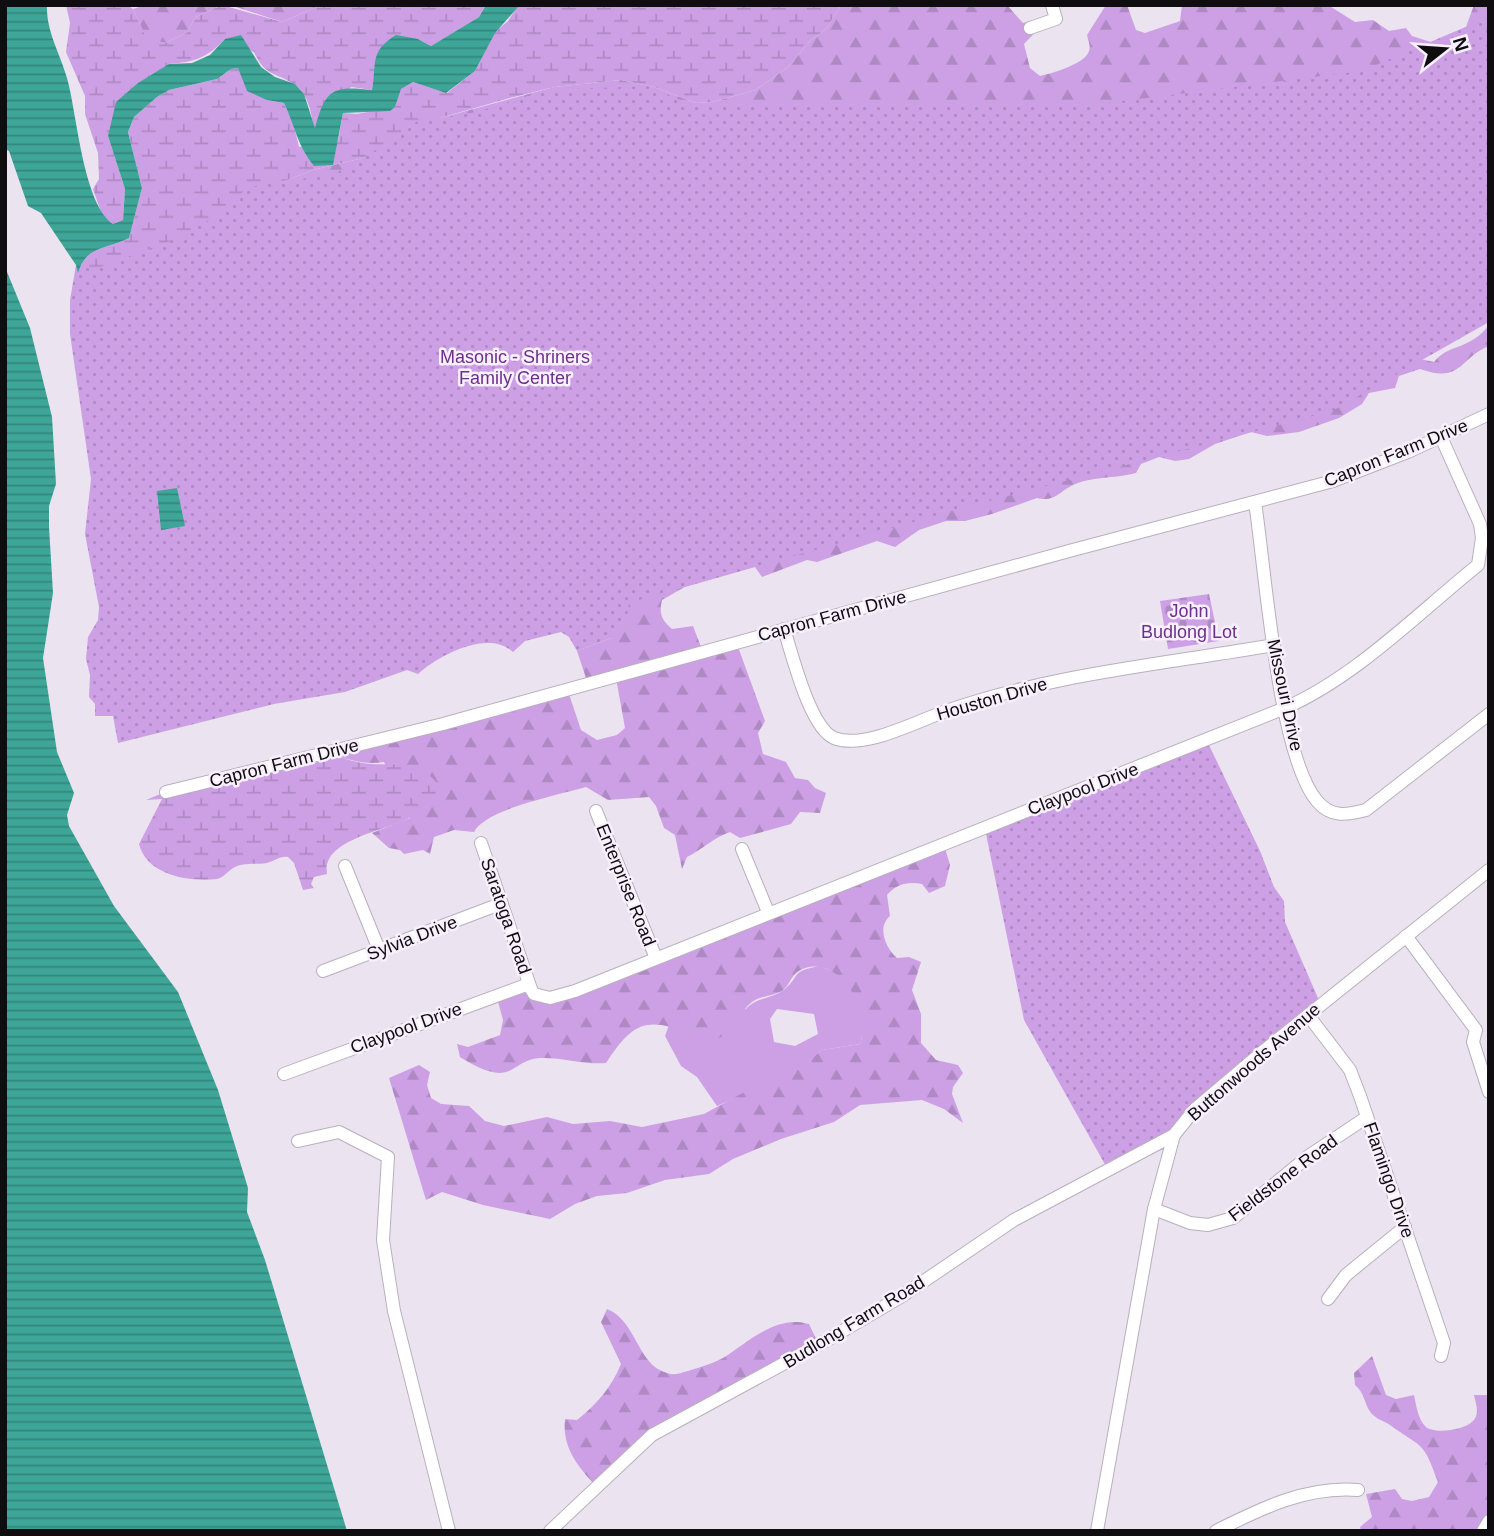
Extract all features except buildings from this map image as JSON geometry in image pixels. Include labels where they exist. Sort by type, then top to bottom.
[{"type":"street","points":[[1030,28],[1056,19],[1052,5]]},
{"type":"street","name":"Capron Farm Drive","points":[[166,792],[443,724],[1333,481],[1441,437],[1489,414]]},
{"type":"street","name":"Claypool Drive","points":[[284,1074],[530,986],[534,994],[550,998],[575,991],[1314,695],[1478,565],[1482,538],[1480,524],[1441,437]]},
{"type":"street","name":"Missouri Drive","points":[[1255,502],[1285,708],[1293,743],[1316,800],[1332,814],[1347,815],[1366,810],[1489,714]]},
{"type":"street","name":"Houston Drive","points":[[784,629],[810,704],[824,731],[834,738],[867,741],[964,705],[1059,680],[1274,645]]},
{"type":"street","name":"Enterprise Road","points":[[596,811],[656,958]]},
{"type":"street","name":"Saratoga Road","points":[[481,844],[530,986]]},
{"type":"street","points":[[742,849],[768,912]]},
{"type":"street","points":[[345,866],[380,951]]},
{"type":"street","name":"Buttonwoods Avenue","points":[[1097,1531],[1154,1209],[1174,1135],[1195,1109],[1489,870]]},
{"type":"street","name":"Sylvia Drive","points":[[323,971],[500,904]]},
{"type":"street","points":[[1406,936],[1476,1030]]},
{"type":"street","name":"Flamingo Drive","points":[[1308,1015],[1350,1070],[1444,1343],[1441,1356]]},
{"type":"street","points":[[1489,1022],[1476,1030],[1473,1042],[1489,1093]]},
{"type":"street","name":"Fieldstone Road","points":[[1154,1209],[1190,1223],[1208,1224],[1233,1218],[1310,1156],[1367,1117]]},
{"type":"street","points":[[298,1142],[339,1132],[388,1157],[383,1240],[394,1311],[449,1531]]},
{"type":"street","name":"Budlong Farm Road","points":[[550,1531],[652,1435],[829,1339],[902,1296],[1014,1220],[1174,1135]]},
{"type":"street","points":[[1328,1298],[1346,1275],[1405,1227]]},
{"type":"street","points":[[1216,1531],[1268,1505],[1328,1488],[1358,1490]]},
{"type":"street","points":[[1483,1531],[1489,1521]]},
{"type":"green space","points":[[66,5],[127,5],[133,9],[146,37],[165,43],[186,33],[196,17],[222,5],[282,22],[321,5],[486,5],[479,17],[431,46],[418,39],[374,77],[372,90],[351,87],[315,130],[309,105],[300,89],[267,70],[254,52],[225,39],[200,58],[169,64],[108,136],[125,189],[123,220],[113,224],[103,218],[93,189],[99,179],[98,153],[85,114],[85,96],[66,52],[70,23]]},
{"type":"green space","points":[[146,5],[222,5],[196,17],[186,33],[165,43],[146,38],[133,9]]},
{"type":"green space","points":[[230,5],[321,5],[282,22]]},
{"type":"green space","points":[[518,5],[841,5],[827,28],[810,41],[789,66],[756,90],[712,102],[696,103],[654,87],[621,80],[554,87],[510,98],[408,127],[375,155],[313,170],[277,184],[201,254],[78,273],[92,252],[129,238],[142,188],[128,132],[134,117],[157,97],[169,90],[217,79],[231,69],[238,68],[267,100],[284,103],[293,122],[299,147],[338,141],[343,113],[357,114],[395,107],[400,89],[413,82],[447,93],[475,71],[495,32],[508,21]]},
{"type":"green space","name":"Masonic - Shriners Family Center","points":[[841,5],[1007,5],[1023,23],[1052,15],[1024,44],[1030,68],[1040,76],[1068,67],[1086,56],[1090,47],[1087,35],[1106,5],[1127,5],[1136,30],[1145,33],[1180,21],[1182,5],[1328,5],[1355,22],[1373,20],[1389,31],[1406,28],[1412,36],[1440,45],[1466,27],[1474,5],[1489,5],[1489,281],[1411,357],[1434,362],[1446,352],[1474,339],[1489,325],[1489,346],[1452,371],[1434,373],[1420,369],[1399,376],[1395,388],[1369,393],[1362,404],[1339,418],[1299,432],[1267,436],[1251,432],[1215,444],[1189,459],[1175,461],[1159,457],[1141,464],[1136,473],[1086,481],[1071,486],[1052,498],[1037,498],[992,514],[965,521],[946,521],[919,530],[895,547],[877,541],[817,562],[807,560],[762,577],[755,567],[743,565],[684,580],[683,588],[662,600],[663,619],[672,629],[693,626],[703,652],[737,644],[765,721],[758,733],[763,754],[786,762],[795,778],[808,780],[815,788],[826,793],[820,813],[800,812],[791,824],[740,838],[730,832],[687,857],[682,869],[675,835],[664,828],[656,806],[649,797],[608,800],[586,787],[492,816],[474,832],[454,830],[434,837],[430,854],[423,850],[404,854],[400,850],[389,848],[372,833],[410,818],[384,762],[357,761],[330,753],[568,691],[581,730],[597,740],[617,735],[625,728],[616,678],[588,684],[577,651],[611,638],[277,184],[313,170],[375,155],[407,127],[554,87],[621,80],[654,87],[696,103],[712,102],[756,90],[789,66],[810,41],[827,28]]},
{"type":"green space","name":"Masonic - Shriners Family Center","points":[[1489,17],[1489,322],[1332,411],[966,507],[629,603],[626,625],[611,638],[577,651],[569,637],[561,632],[525,641],[513,652],[491,643],[477,644],[438,659],[418,674],[407,670],[345,692],[274,704],[118,743],[113,716],[95,716],[95,704],[89,697],[90,675],[86,659],[88,637],[98,620],[99,607],[85,534],[91,479],[70,334],[70,300],[76,265],[95,269],[176,239],[206,222],[249,187],[334,174],[367,156],[416,122],[476,112],[547,90],[648,86],[694,106],[1106,103],[1362,71]]},
{"type":"green space","name":"John Budlong Lot","points":[[1209,594],[1219,641],[1168,649],[1160,601]]},
{"type":"green space","points":[[1207,741],[1260,851],[1274,887],[1284,901],[1285,922],[1321,1005],[1196,1108],[1166,1149],[1133,1156],[1107,1168],[1024,1020],[985,829]]},
{"type":"green space","points":[[333,754],[361,763],[409,766],[426,773],[440,787],[418,812],[409,818],[358,838],[334,852],[328,862],[327,874],[314,877],[311,884],[314,888],[303,890],[294,863],[288,857],[267,863],[239,865],[219,878],[206,880],[171,875],[160,870],[144,855],[139,844],[162,799],[146,800],[165,792]]},
{"type":"green space","points":[[944,845],[950,865],[945,886],[929,893],[922,884],[917,883],[907,883],[894,888],[887,895],[890,916],[883,931],[886,943],[897,958],[909,957],[921,962],[912,990],[921,1014],[921,1043],[936,1060],[958,1065],[963,1073],[953,1087],[952,1094],[963,1123],[944,1109],[922,1100],[860,1105],[834,1122],[781,1139],[733,1159],[709,1174],[665,1180],[627,1193],[597,1196],[575,1204],[550,1219],[483,1205],[442,1192],[426,1200],[389,1078],[419,1065],[430,1072],[427,1085],[431,1098],[441,1104],[469,1106],[485,1121],[504,1126],[547,1117],[573,1124],[610,1121],[642,1127],[704,1114],[750,1089],[796,1071],[822,1050],[860,1044],[862,1034],[856,1003],[848,985],[823,968],[804,968],[795,974],[782,991],[752,1002],[722,1037],[705,1039],[674,1028],[650,1025],[632,1032],[606,1063],[540,1058],[499,1073],[485,1070],[460,1057],[457,1044],[468,1047],[500,1035],[503,1020],[497,998],[531,988],[549,998]]},
{"type":"green space","points":[[820,966],[836,973],[846,982],[859,1008],[862,1028],[860,1044],[822,1050],[797,1071],[717,1106],[697,1077],[681,1066],[665,1036],[669,1025],[746,1009],[755,1002],[785,989],[797,974]],"holes":[[[777,1009],[814,1014],[818,1034],[795,1046],[774,1042],[770,1019]]]},
{"type":"green space","points":[[607,1309],[625,1323],[649,1361],[670,1374],[715,1362],[763,1331],[786,1323],[809,1324],[819,1345],[693,1411],[596,1486],[572,1456],[566,1438],[565,1419],[577,1420],[591,1408],[608,1388],[621,1364],[601,1322]]},
{"type":"green space","points":[[1372,1356],[1386,1395],[1396,1399],[1414,1395],[1421,1419],[1429,1429],[1449,1430],[1469,1424],[1476,1415],[1474,1395],[1489,1395],[1489,1517],[1480,1531],[1361,1531],[1360,1527],[1372,1517],[1366,1494],[1395,1489],[1402,1499],[1412,1501],[1429,1497],[1438,1482],[1421,1447],[1373,1415],[1355,1385],[1354,1373]]},
{"type":"shaded area","points":[[5,5],[47,5],[51,33],[71,94],[88,178],[103,213],[113,224],[123,220],[125,189],[108,136],[116,102],[138,83],[169,64],[192,63],[210,55],[225,39],[241,35],[261,67],[275,77],[295,84],[304,94],[315,128],[323,105],[332,93],[348,88],[372,90],[378,52],[396,35],[418,39],[431,46],[479,17],[486,5],[518,7],[495,33],[475,71],[446,93],[413,82],[401,89],[395,107],[390,111],[343,113],[333,165],[314,166],[300,143],[284,103],[267,100],[247,91],[238,68],[231,69],[217,79],[169,90],[157,97],[134,117],[128,132],[142,188],[129,238],[92,252],[78,273],[76,265],[41,213],[28,206],[9,151],[5,149]]},
{"type":"shaded area","points":[[5,267],[30,328],[52,417],[56,484],[49,506],[49,527],[53,593],[43,658],[57,752],[74,793],[67,815],[69,826],[114,906],[178,992],[218,1090],[248,1188],[247,1212],[265,1260],[347,1531],[5,1531]]},
{"type":"shaded area","points":[[177,488],[185,526],[161,530],[157,491]]}]
